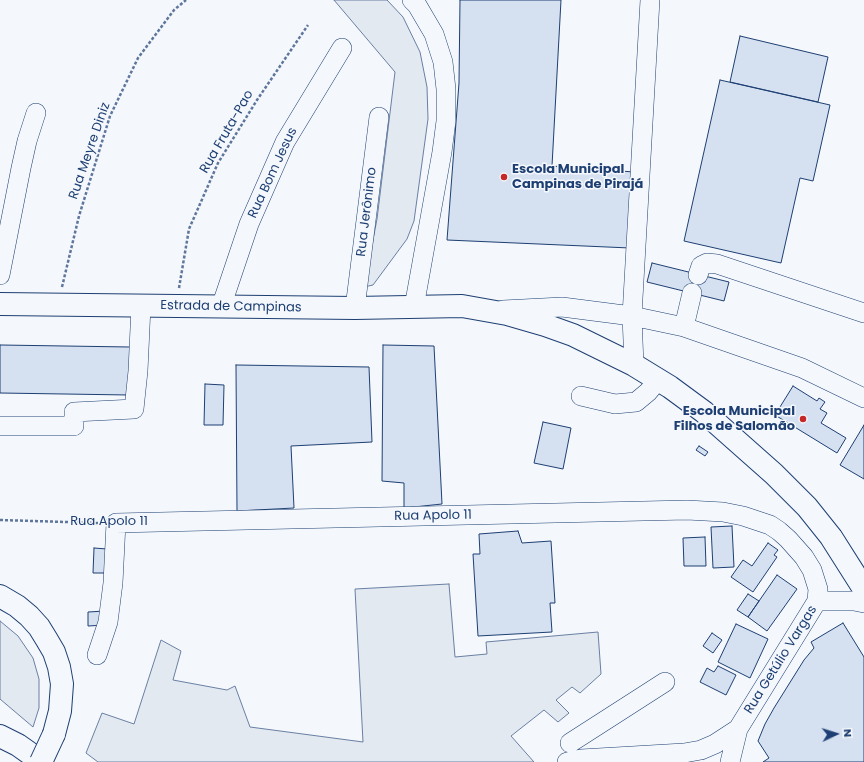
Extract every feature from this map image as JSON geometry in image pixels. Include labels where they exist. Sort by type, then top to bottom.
[{"type":"main road","name":"Estrada de Campinas","points":[[0,304],[355,308],[462,306],[507,314],[537,323],[573,335],[634,365],[704,412],[774,474],[807,507],[831,537],[864,589]]},
{"type":"main road","points":[[0,596],[17,606],[39,627],[54,652],[59,667],[62,684],[60,711],[54,734],[41,762],[9,741],[0,731]]},
{"type":"street","points":[[412,0],[417,5],[434,34],[443,62],[446,89],[446,121],[442,152],[414,307]]},
{"type":"street","points":[[634,365],[632,316],[650,0]]},
{"type":"street","name":"Rua Bom Jesus","points":[[221,306],[249,224],[285,142],[342,48]]},
{"type":"street","points":[[0,275],[23,161],[36,114]]},
{"type":"street","name":"Rua Jerônimo","points":[[355,308],[379,117]]},
{"type":"street","points":[[698,275],[701,266],[706,263],[717,264],[864,313]]},
{"type":"street","points":[[684,327],[692,293]]},
{"type":"street","points":[[0,426],[74,426],[74,412],[134,409],[140,343],[141,306]]},
{"type":"street","points":[[491,311],[562,307],[632,316],[684,327],[802,368],[864,398]]},
{"type":"street","points":[[581,396],[615,404],[636,402],[648,392],[658,380]]},
{"type":"street","name":"Rua Apolo 11","points":[[116,523],[687,510],[723,512],[743,516],[770,526],[779,531],[788,539],[804,557],[812,570],[818,589],[817,601]]},
{"type":"street","points":[[97,655],[108,622],[113,583],[116,523]]},
{"type":"street","name":"Rua Getúlio Vargas","points":[[730,762],[738,729],[817,601],[854,601],[864,603]]},
{"type":"street","points":[[597,758],[577,738],[665,682]]},
{"type":"street","points":[[567,762],[597,758],[684,753],[701,750],[715,744],[738,729]]},
{"type":"path","name":"Rua Meyre Diniz","points":[[58,305],[79,216],[110,116],[138,58],[174,10],[186,0]]},
{"type":"path","name":"Rua Fruta-Pao","points":[[175,306],[189,229],[218,163],[257,100],[308,25]]},
{"type":"path","name":"Rua Apolo 11","points":[[0,520],[116,523]]},
{"type":"shaded area","points":[[334,0],[387,0],[403,17],[420,52],[427,87],[428,119],[414,221],[407,239],[373,285],[364,287],[377,219],[395,72]]},
{"type":"shaded area","points":[[449,584],[455,657],[487,654],[486,642],[598,632],[601,674],[580,693],[572,687],[556,700],[569,713],[558,722],[544,710],[511,736],[534,762],[98,762],[86,753],[102,713],[134,724],[161,640],[181,651],[173,680],[227,690],[235,686],[250,727],[363,742],[355,589]]},
{"type":"shaded area","points":[[0,621],[18,636],[33,658],[39,679],[39,708],[33,727],[0,699]]},
{"type":"building","points":[[460,0],[561,0],[552,166],[634,172],[630,248],[447,240],[459,83]]},
{"type":"building","points":[[740,36],[828,57],[818,102],[730,82]]},
{"type":"building","points":[[720,80],[830,105],[813,181],[800,178],[781,263],[684,241]]},
{"type":"building","points":[[652,263],[729,282],[724,301],[647,282]]},
{"type":"building","points":[[0,345],[130,347],[129,395],[0,393]]},
{"type":"building","points":[[383,345],[434,346],[442,504],[404,508],[404,483],[382,481]]},
{"type":"building","points":[[236,365],[369,367],[372,442],[291,446],[294,508],[237,511]]},
{"type":"building","points":[[205,384],[224,385],[223,425],[204,425]]},
{"type":"building","name":"Escola Municipal Filhos de Salomão","points":[[793,386],[817,401],[819,398],[825,402],[820,409],[827,413],[821,423],[846,438],[837,453],[775,415]]},
{"type":"building","points":[[543,422],[571,428],[563,469],[534,463]]},
{"type":"building","points":[[864,425],[864,479],[840,465]]},
{"type":"building","points":[[699,446],[708,452],[705,456],[696,450]]},
{"type":"building","points":[[732,526],[734,567],[713,568],[711,527]]},
{"type":"building","points":[[518,531],[522,543],[551,541],[555,603],[550,603],[552,632],[478,636],[473,554],[480,554],[479,534]]},
{"type":"building","points":[[705,537],[706,566],[684,566],[683,538]]},
{"type":"building","points":[[768,543],[778,550],[774,555],[777,557],[753,592],[731,577],[743,560],[752,566]]},
{"type":"building","points":[[94,548],[107,549],[107,573],[93,573]]},
{"type":"building","points":[[777,575],[797,589],[767,631],[748,617]]},
{"type":"building","points":[[748,594],[759,601],[748,617],[737,610]]},
{"type":"building","points":[[105,611],[106,625],[88,626],[88,612]]},
{"type":"building","points":[[843,623],[864,657],[864,762],[763,762],[769,758],[758,741],[774,708],[804,660],[814,648],[811,642]]},
{"type":"building","points":[[736,624],[768,639],[750,678],[718,662]]},
{"type":"building","points":[[712,633],[722,640],[713,653],[703,646]]},
{"type":"building","points":[[718,666],[736,675],[726,695],[700,682],[707,668],[714,672]]},
{"type":"place","name":"Escola Municipal Campinas de Pirajá","points":[[504,177]]},
{"type":"place","name":"Escola Municipal Filhos de Salomão","points":[[803,419]]}]
